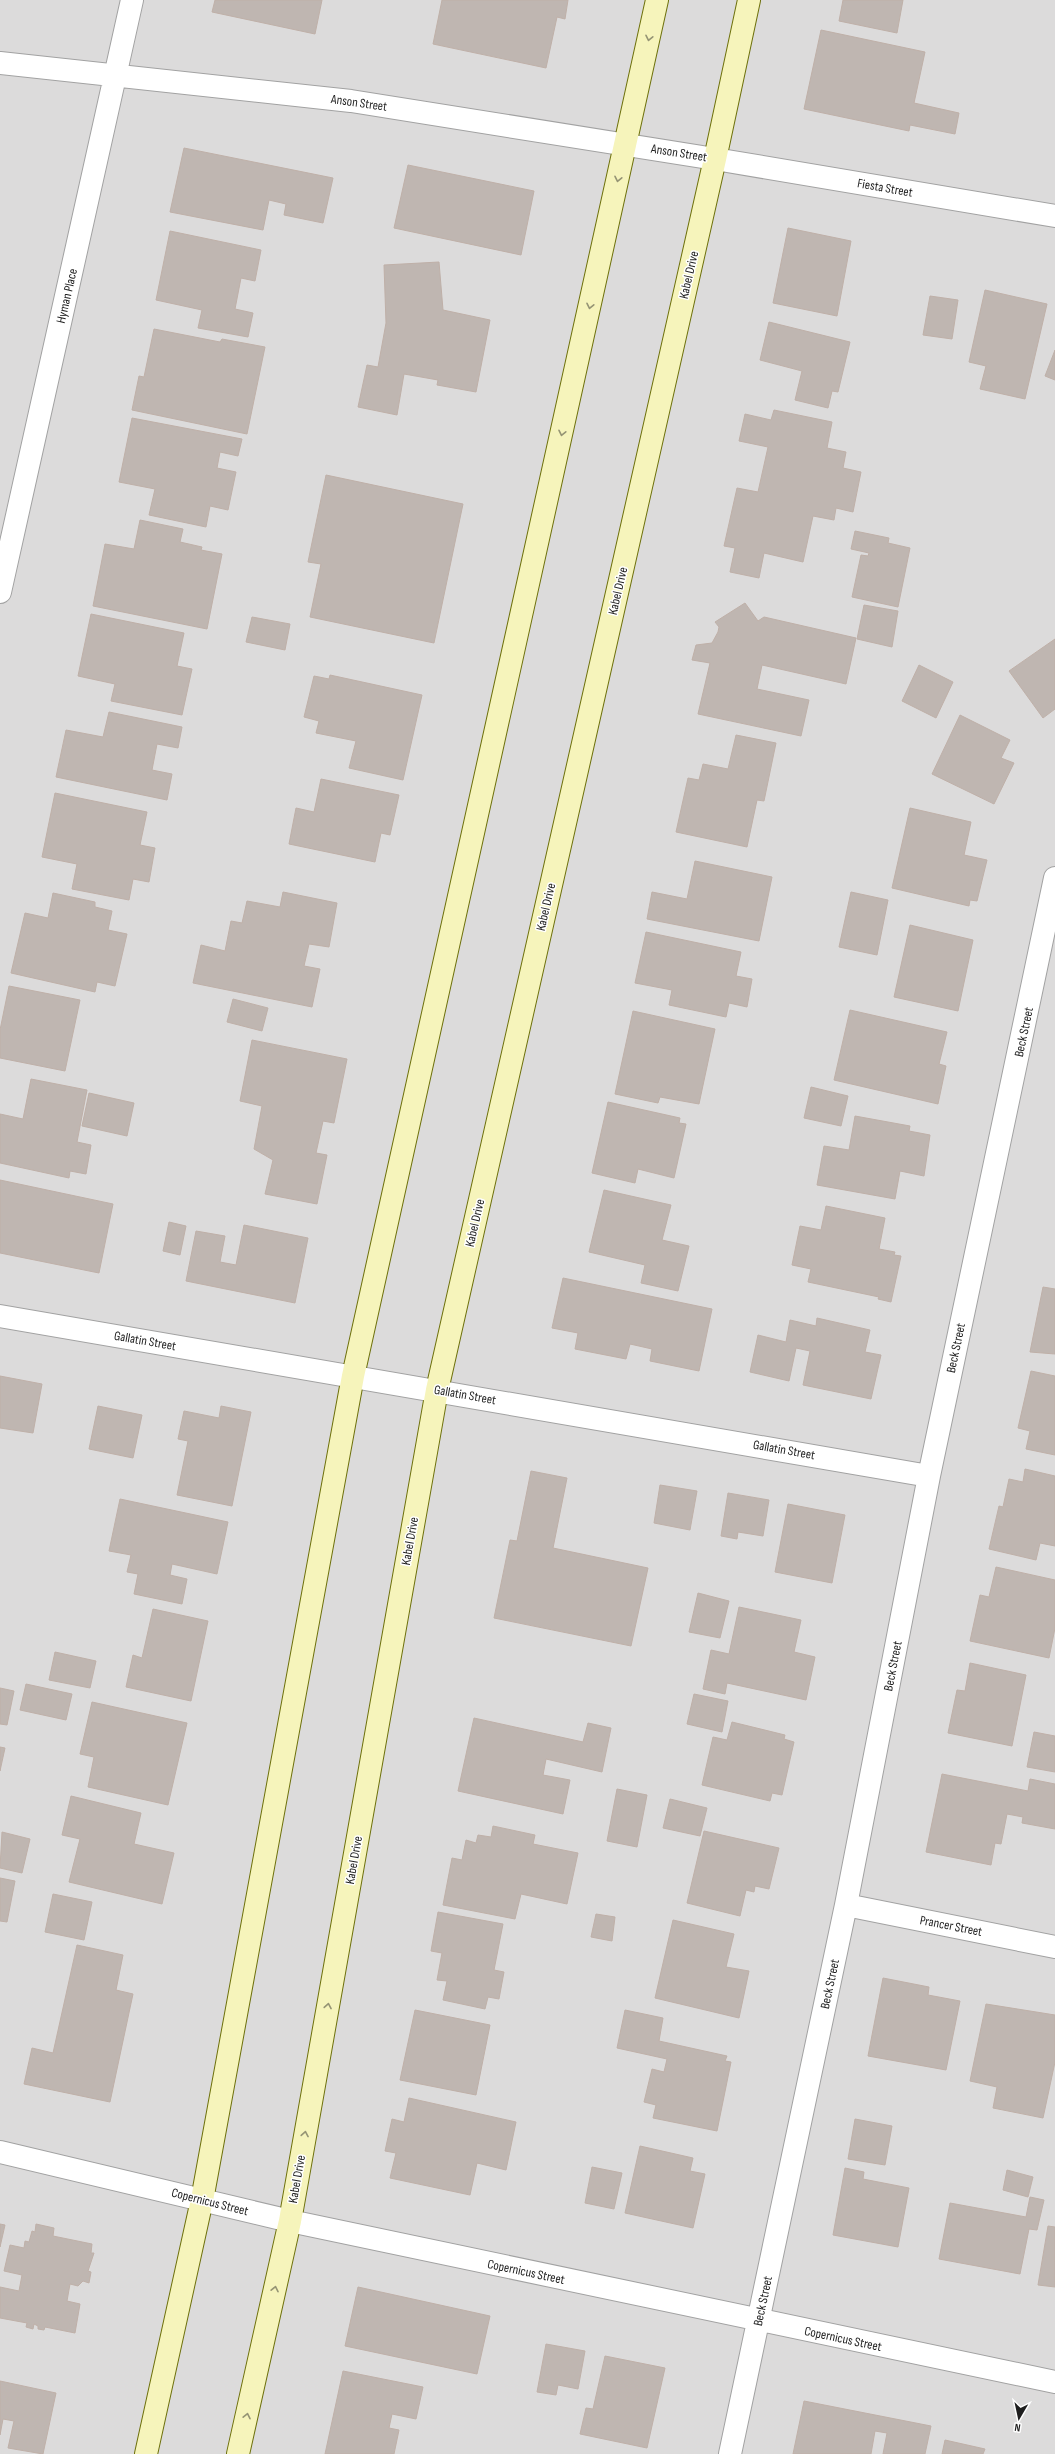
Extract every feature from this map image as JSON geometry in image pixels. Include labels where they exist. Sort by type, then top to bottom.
[{"type":"street","name":"Hyman Place","points":[[0,592],[132,0]]},
{"type":"street","points":[[146,2454],[202,2200],[353,1376],[657,0]]},
{"type":"street","name":"Kabel Drive","points":[[238,2454],[290,2221],[437,1390],[715,159],[749,0]]},
{"type":"street","name":"Anson Street","points":[[0,63],[351,101],[715,159]]},
{"type":"street","name":"Fiesta Street","points":[[715,159],[1055,216]]},
{"type":"street","name":"Beck Street","points":[[730,2454],[846,1905],[929,1476],[1055,878]]},
{"type":"street","name":"Gallatin Street","points":[[0,1316],[437,1390],[929,1476]]},
{"type":"street","name":"Prancer Street","points":[[846,1905],[1055,1947]]},
{"type":"street","name":"Copernicus Street","points":[[0,2152],[290,2221],[759,2321],[1055,2382]]},
{"type":"shaded area","points":[[0,0],[1055,0],[1055,2454],[0,2454]]},
{"type":"building","points":[[215,0],[322,0],[315,34],[212,12]]},
{"type":"building","points":[[442,0],[568,0],[565,19],[557,17],[546,68],[433,44]]},
{"type":"building","points":[[843,0],[903,0],[897,33],[839,21]]},
{"type":"building","points":[[821,30],[925,52],[914,103],[959,113],[955,134],[910,125],[909,131],[804,109]]},
{"type":"building","points":[[184,148],[333,178],[323,223],[284,215],[286,204],[269,200],[263,230],[170,212]]},
{"type":"building","points":[[408,165],[534,191],[521,255],[394,228]]},
{"type":"building","points":[[788,228],[851,241],[837,316],[773,303]]},
{"type":"building","points":[[170,231],[261,250],[255,281],[241,278],[235,309],[253,313],[248,337],[198,328],[202,310],[156,300]]},
{"type":"building","points":[[439,262],[443,310],[490,320],[476,392],[437,385],[438,380],[404,374],[397,415],[358,407],[367,365],[378,367],[386,323],[384,265]]},
{"type":"building","points":[[985,290],[1047,304],[1025,399],[980,389],[986,366],[969,362]]},
{"type":"building","points":[[930,296],[958,300],[952,339],[923,335]]},
{"type":"building","points":[[769,322],[850,342],[838,392],[832,391],[828,408],[795,400],[802,371],[760,360]]},
{"type":"building","points":[[154,329],[220,342],[222,339],[265,347],[247,434],[132,410],[139,376],[144,377]]},
{"type":"building","points":[[1055,350],[1055,380],[1045,376]]},
{"type":"building","points":[[774,410],[832,422],[827,448],[846,452],[843,468],[861,472],[853,512],[836,508],[834,520],[813,516],[803,562],[764,553],[759,578],[730,572],[735,548],[724,546],[737,488],[758,492],[768,447],[739,441],[745,414],[771,420]]},
{"type":"building","points":[[132,418],[242,439],[238,456],[220,452],[217,468],[236,472],[228,510],[210,506],[206,527],[149,515],[155,489],[119,482]]},
{"type":"building","points":[[326,475],[463,504],[434,643],[310,617],[321,564],[308,562]]},
{"type":"building","points":[[140,520],[183,529],[180,542],[202,547],[201,550],[222,554],[207,629],[93,606],[105,544],[134,549]]},
{"type":"building","points":[[855,531],[889,538],[888,543],[910,548],[898,607],[852,597],[861,555],[868,556],[869,553],[851,549]]},
{"type":"building","points":[[745,603],[758,621],[764,617],[856,638],[846,684],[762,665],[757,689],[809,700],[801,736],[698,714],[710,663],[692,660],[696,645],[712,643],[719,627],[715,622]]},
{"type":"building","points":[[864,605],[898,611],[892,647],[857,639]]},
{"type":"building","points":[[91,614],[184,633],[177,666],[192,669],[182,715],[111,701],[115,684],[78,676]]},
{"type":"building","points":[[252,617],[290,624],[285,650],[246,642]]},
{"type":"building","points":[[1055,639],[1055,709],[1043,718],[1009,671]]},
{"type":"building","points":[[919,665],[953,682],[936,718],[902,701]]},
{"type":"building","points":[[330,675],[422,695],[403,780],[349,768],[356,741],[316,733],[319,721],[304,717],[314,676],[329,679]]},
{"type":"building","points":[[109,712],[182,727],[178,748],[157,744],[152,770],[172,774],[167,800],[56,777],[66,730],[103,737]]},
{"type":"building","points":[[960,715],[1010,740],[1001,758],[1014,763],[994,804],[932,774]]},
{"type":"building","points":[[736,735],[776,743],[764,801],[757,800],[747,847],[676,832],[688,778],[699,780],[703,764],[728,769]]},
{"type":"building","points":[[321,779],[399,795],[390,835],[381,833],[375,862],[289,844],[296,808],[314,812]]},
{"type":"building","points":[[55,793],[147,812],[140,845],[155,848],[149,882],[133,879],[129,900],[72,889],[77,864],[42,857]]},
{"type":"building","points":[[910,808],[971,822],[964,855],[987,860],[977,901],[970,900],[969,906],[892,888]]},
{"type":"building","points":[[695,861],[772,877],[759,941],[647,919],[652,892],[687,899]]},
{"type":"building","points":[[283,892],[337,903],[329,947],[309,944],[304,966],[320,969],[312,1007],[193,983],[201,945],[225,951],[231,921],[242,923],[247,901],[280,907]]},
{"type":"building","points":[[851,892],[888,900],[877,955],[839,947]]},
{"type":"building","points":[[53,893],[95,902],[95,907],[112,911],[108,930],[127,934],[115,986],[97,982],[95,992],[11,973],[25,913],[48,918]]},
{"type":"building","points":[[910,925],[973,940],[958,1011],[894,997]]},
{"type":"building","points":[[646,932],[741,952],[736,976],[752,979],[747,1007],[729,1003],[726,1017],[669,1005],[672,990],[635,983]]},
{"type":"building","points":[[9,986],[80,1000],[65,1071],[0,1058],[0,1030]]},
{"type":"building","points":[[233,999],[268,1008],[262,1031],[227,1022]]},
{"type":"building","points":[[850,1010],[947,1032],[939,1064],[946,1066],[938,1104],[834,1080]]},
{"type":"building","points":[[633,1011],[715,1029],[699,1104],[660,1097],[658,1103],[615,1094]]},
{"type":"building","points":[[252,1040],[347,1059],[334,1123],[323,1121],[316,1153],[327,1155],[317,1204],[265,1194],[273,1160],[254,1149],[262,1106],[240,1101]]},
{"type":"building","points":[[31,1079],[87,1090],[77,1142],[91,1145],[86,1174],[70,1171],[69,1178],[0,1163],[0,1114],[23,1119]]},
{"type":"building","points":[[811,1087],[848,1096],[841,1126],[804,1118]]},
{"type":"building","points":[[89,1093],[134,1103],[127,1136],[82,1126]]},
{"type":"building","points":[[608,1102],[680,1118],[679,1123],[686,1124],[674,1178],[638,1169],[635,1183],[592,1173]]},
{"type":"building","points":[[855,1116],[910,1126],[909,1131],[930,1135],[924,1176],[900,1171],[895,1199],[817,1185],[824,1146],[849,1150]]},
{"type":"building","points":[[0,1180],[113,1204],[99,1273],[0,1253]]},
{"type":"building","points":[[604,1190],[671,1205],[662,1240],[689,1246],[678,1291],[641,1283],[645,1265],[589,1252]]},
{"type":"building","points":[[826,1206],[885,1218],[879,1249],[895,1252],[894,1255],[901,1256],[891,1302],[878,1299],[879,1297],[808,1282],[811,1269],[792,1265],[800,1226],[821,1230]]},
{"type":"building","points":[[169,1222],[186,1226],[180,1255],[163,1251]]},
{"type":"building","points":[[244,1225],[308,1238],[295,1303],[186,1281],[196,1231],[225,1236],[220,1262],[236,1265]]},
{"type":"building","points":[[563,1278],[712,1309],[699,1371],[650,1361],[652,1349],[630,1344],[626,1359],[575,1349],[578,1333],[552,1328]]},
{"type":"building","points":[[1043,1287],[1055,1289],[1055,1354],[1030,1352]]},
{"type":"building","points":[[817,1318],[870,1330],[865,1352],[881,1355],[871,1399],[803,1385],[810,1351],[796,1348],[789,1381],[750,1372],[758,1335],[786,1342],[790,1320],[816,1326]]},
{"type":"building","points":[[1031,1371],[1055,1376],[1055,1455],[1026,1449],[1030,1431],[1018,1428]]},
{"type":"building","points":[[0,1376],[42,1384],[33,1433],[0,1428]]},
{"type":"building","points":[[98,1406],[142,1415],[133,1458],[89,1449]]},
{"type":"building","points":[[221,1406],[251,1412],[232,1506],[177,1495],[188,1441],[178,1439],[184,1411],[219,1418]]},
{"type":"building","points":[[1025,1469],[1055,1476],[1055,1546],[1040,1543],[1036,1560],[989,1549],[999,1506],[1003,1507],[1009,1479],[1023,1482]]},
{"type":"building","points":[[531,1471],[567,1478],[553,1548],[648,1568],[631,1646],[494,1618],[510,1540],[517,1541]]},
{"type":"building","points":[[660,1485],[697,1491],[690,1530],[654,1523]]},
{"type":"building","points":[[728,1493],[769,1500],[763,1536],[738,1532],[737,1539],[721,1536]]},
{"type":"building","points":[[120,1499],[228,1522],[217,1574],[172,1564],[170,1575],[187,1579],[182,1604],[134,1594],[138,1574],[127,1572],[131,1555],[109,1551]]},
{"type":"building","points":[[788,1504],[845,1515],[832,1583],[775,1572]]},
{"type":"building","points":[[996,1567],[1055,1580],[1055,1628],[1049,1658],[970,1641],[980,1595],[989,1597]]},
{"type":"building","points":[[698,1593],[729,1601],[720,1638],[689,1632]]},
{"type":"building","points":[[739,1607],[801,1620],[794,1652],[815,1657],[806,1700],[727,1683],[725,1694],[703,1689],[711,1650],[729,1654]]},
{"type":"building","points":[[153,1609],[208,1621],[191,1701],[126,1687],[133,1655],[142,1658]]},
{"type":"building","points":[[55,1652],[96,1661],[90,1688],[49,1680]]},
{"type":"building","points":[[970,1663],[1026,1675],[1012,1746],[948,1733],[957,1690],[965,1691]]},
{"type":"building","points":[[26,1684],[72,1694],[66,1720],[20,1710]]},
{"type":"building","points":[[0,1688],[14,1691],[7,1725],[0,1724]]},
{"type":"building","points":[[694,1694],[728,1701],[722,1732],[687,1724]]},
{"type":"building","points":[[92,1702],[187,1723],[168,1805],[88,1787],[94,1757],[80,1754]]},
{"type":"building","points":[[474,1718],[583,1742],[588,1723],[611,1728],[602,1772],[546,1759],[543,1775],[570,1780],[563,1814],[458,1791]]},
{"type":"building","points":[[732,1722],[785,1735],[784,1739],[794,1742],[782,1795],[772,1793],[770,1801],[702,1785],[713,1737],[727,1740]]},
{"type":"building","points":[[1034,1732],[1055,1736],[1055,1772],[1027,1767]]},
{"type":"building","points":[[0,1747],[5,1748],[0,1771]]},
{"type":"building","points":[[942,1774],[1028,1791],[1030,1779],[1055,1784],[1055,1829],[1022,1823],[1023,1817],[1007,1814],[1001,1844],[995,1843],[991,1865],[926,1852]]},
{"type":"building","points":[[617,1789],[647,1795],[637,1847],[607,1841]]},
{"type":"building","points":[[71,1796],[141,1813],[134,1844],[174,1853],[162,1904],[69,1882],[80,1839],[62,1835]]},
{"type":"building","points":[[670,1799],[707,1808],[700,1836],[663,1828]]},
{"type":"building","points":[[493,1826],[535,1835],[533,1844],[578,1853],[567,1904],[521,1894],[515,1919],[443,1905],[452,1858],[462,1860],[466,1840],[476,1843],[478,1835],[491,1837]]},
{"type":"building","points":[[704,1831],[779,1848],[769,1889],[755,1886],[754,1892],[746,1890],[740,1916],[687,1903]]},
{"type":"building","points":[[2,1832],[30,1839],[22,1873],[0,1868]]},
{"type":"building","points":[[0,1878],[15,1881],[7,1922],[0,1921]]},
{"type":"building","points":[[53,1894],[92,1902],[84,1940],[45,1932]]},
{"type":"building","points":[[438,1912],[503,1924],[494,1970],[504,1972],[499,1999],[488,1997],[485,2009],[443,2000],[447,1981],[437,1980],[442,1953],[431,1951]]},
{"type":"building","points":[[596,1914],[615,1917],[612,1941],[591,1937]]},
{"type":"building","points":[[673,1920],[734,1934],[726,1967],[749,1971],[739,2018],[655,1998]]},
{"type":"building","points":[[77,1945],[123,1955],[116,1990],[133,1994],[110,2102],[24,2084],[32,2048],[53,2053]]},
{"type":"building","points":[[883,1978],[929,1987],[928,1995],[960,2001],[946,2070],[868,2056]]},
{"type":"building","points":[[986,2004],[1055,2015],[1055,2062],[1043,2118],[993,2108],[997,2087],[970,2081]]},
{"type":"building","points":[[415,2010],[490,2025],[476,2095],[400,2080]]},
{"type":"building","points":[[625,2010],[663,2018],[659,2041],[727,2056],[725,2061],[731,2062],[717,2131],[653,2118],[656,2105],[644,2102],[652,2069],[664,2072],[667,2059],[617,2048]]},
{"type":"building","points":[[409,2098],[516,2122],[506,2170],[477,2163],[470,2195],[390,2178],[396,2153],[385,2151],[392,2119],[404,2122]]},
{"type":"building","points":[[855,2119],[892,2126],[885,2165],[848,2159]]},
{"type":"building","points":[[640,2146],[693,2158],[690,2171],[705,2174],[693,2228],[625,2213]]},
{"type":"building","points":[[592,2167],[622,2173],[614,2209],[585,2203]]},
{"type":"building","points":[[845,2168],[864,2172],[863,2179],[909,2188],[898,2247],[833,2235]]},
{"type":"building","points":[[1007,2170],[1033,2177],[1028,2197],[1003,2190]]},
{"type":"building","points":[[1030,2197],[1044,2200],[1037,2230],[1029,2229],[1020,2274],[939,2259],[950,2203],[1026,2217]]},
{"type":"building","points":[[0,2224],[5,2225],[0,2247]]},
{"type":"building","points":[[36,2224],[54,2228],[53,2236],[92,2244],[91,2253],[94,2253],[88,2271],[91,2272],[89,2283],[83,2281],[78,2286],[70,2284],[67,2301],[80,2304],[75,2333],[45,2327],[44,2330],[38,2329],[38,2326],[34,2324],[33,2329],[26,2327],[27,2323],[0,2318],[0,2287],[19,2291],[22,2275],[4,2271],[10,2245],[24,2248],[25,2241],[29,2242],[32,2231],[35,2232]]},
{"type":"building","points":[[1048,2226],[1055,2227],[1055,2287],[1038,2285]]},
{"type":"building","points":[[358,2287],[490,2316],[477,2374],[345,2346]]},
{"type":"building","points":[[546,2344],[585,2351],[578,2389],[558,2385],[556,2395],[537,2392]]},
{"type":"building","points":[[605,2356],[665,2368],[647,2448],[580,2434],[586,2408],[593,2409]]},
{"type":"building","points":[[343,2371],[423,2387],[416,2419],[392,2414],[389,2428],[399,2430],[394,2454],[325,2454]]},
{"type":"building","points":[[0,2381],[56,2393],[43,2454],[8,2448],[14,2421],[3,2419],[0,2435]]},
{"type":"building","points":[[804,2401],[931,2426],[925,2454],[883,2454],[887,2433],[875,2431],[871,2454],[793,2454]]},
{"type":"building","points":[[945,2440],[985,2449],[983,2454],[942,2454]]}]
